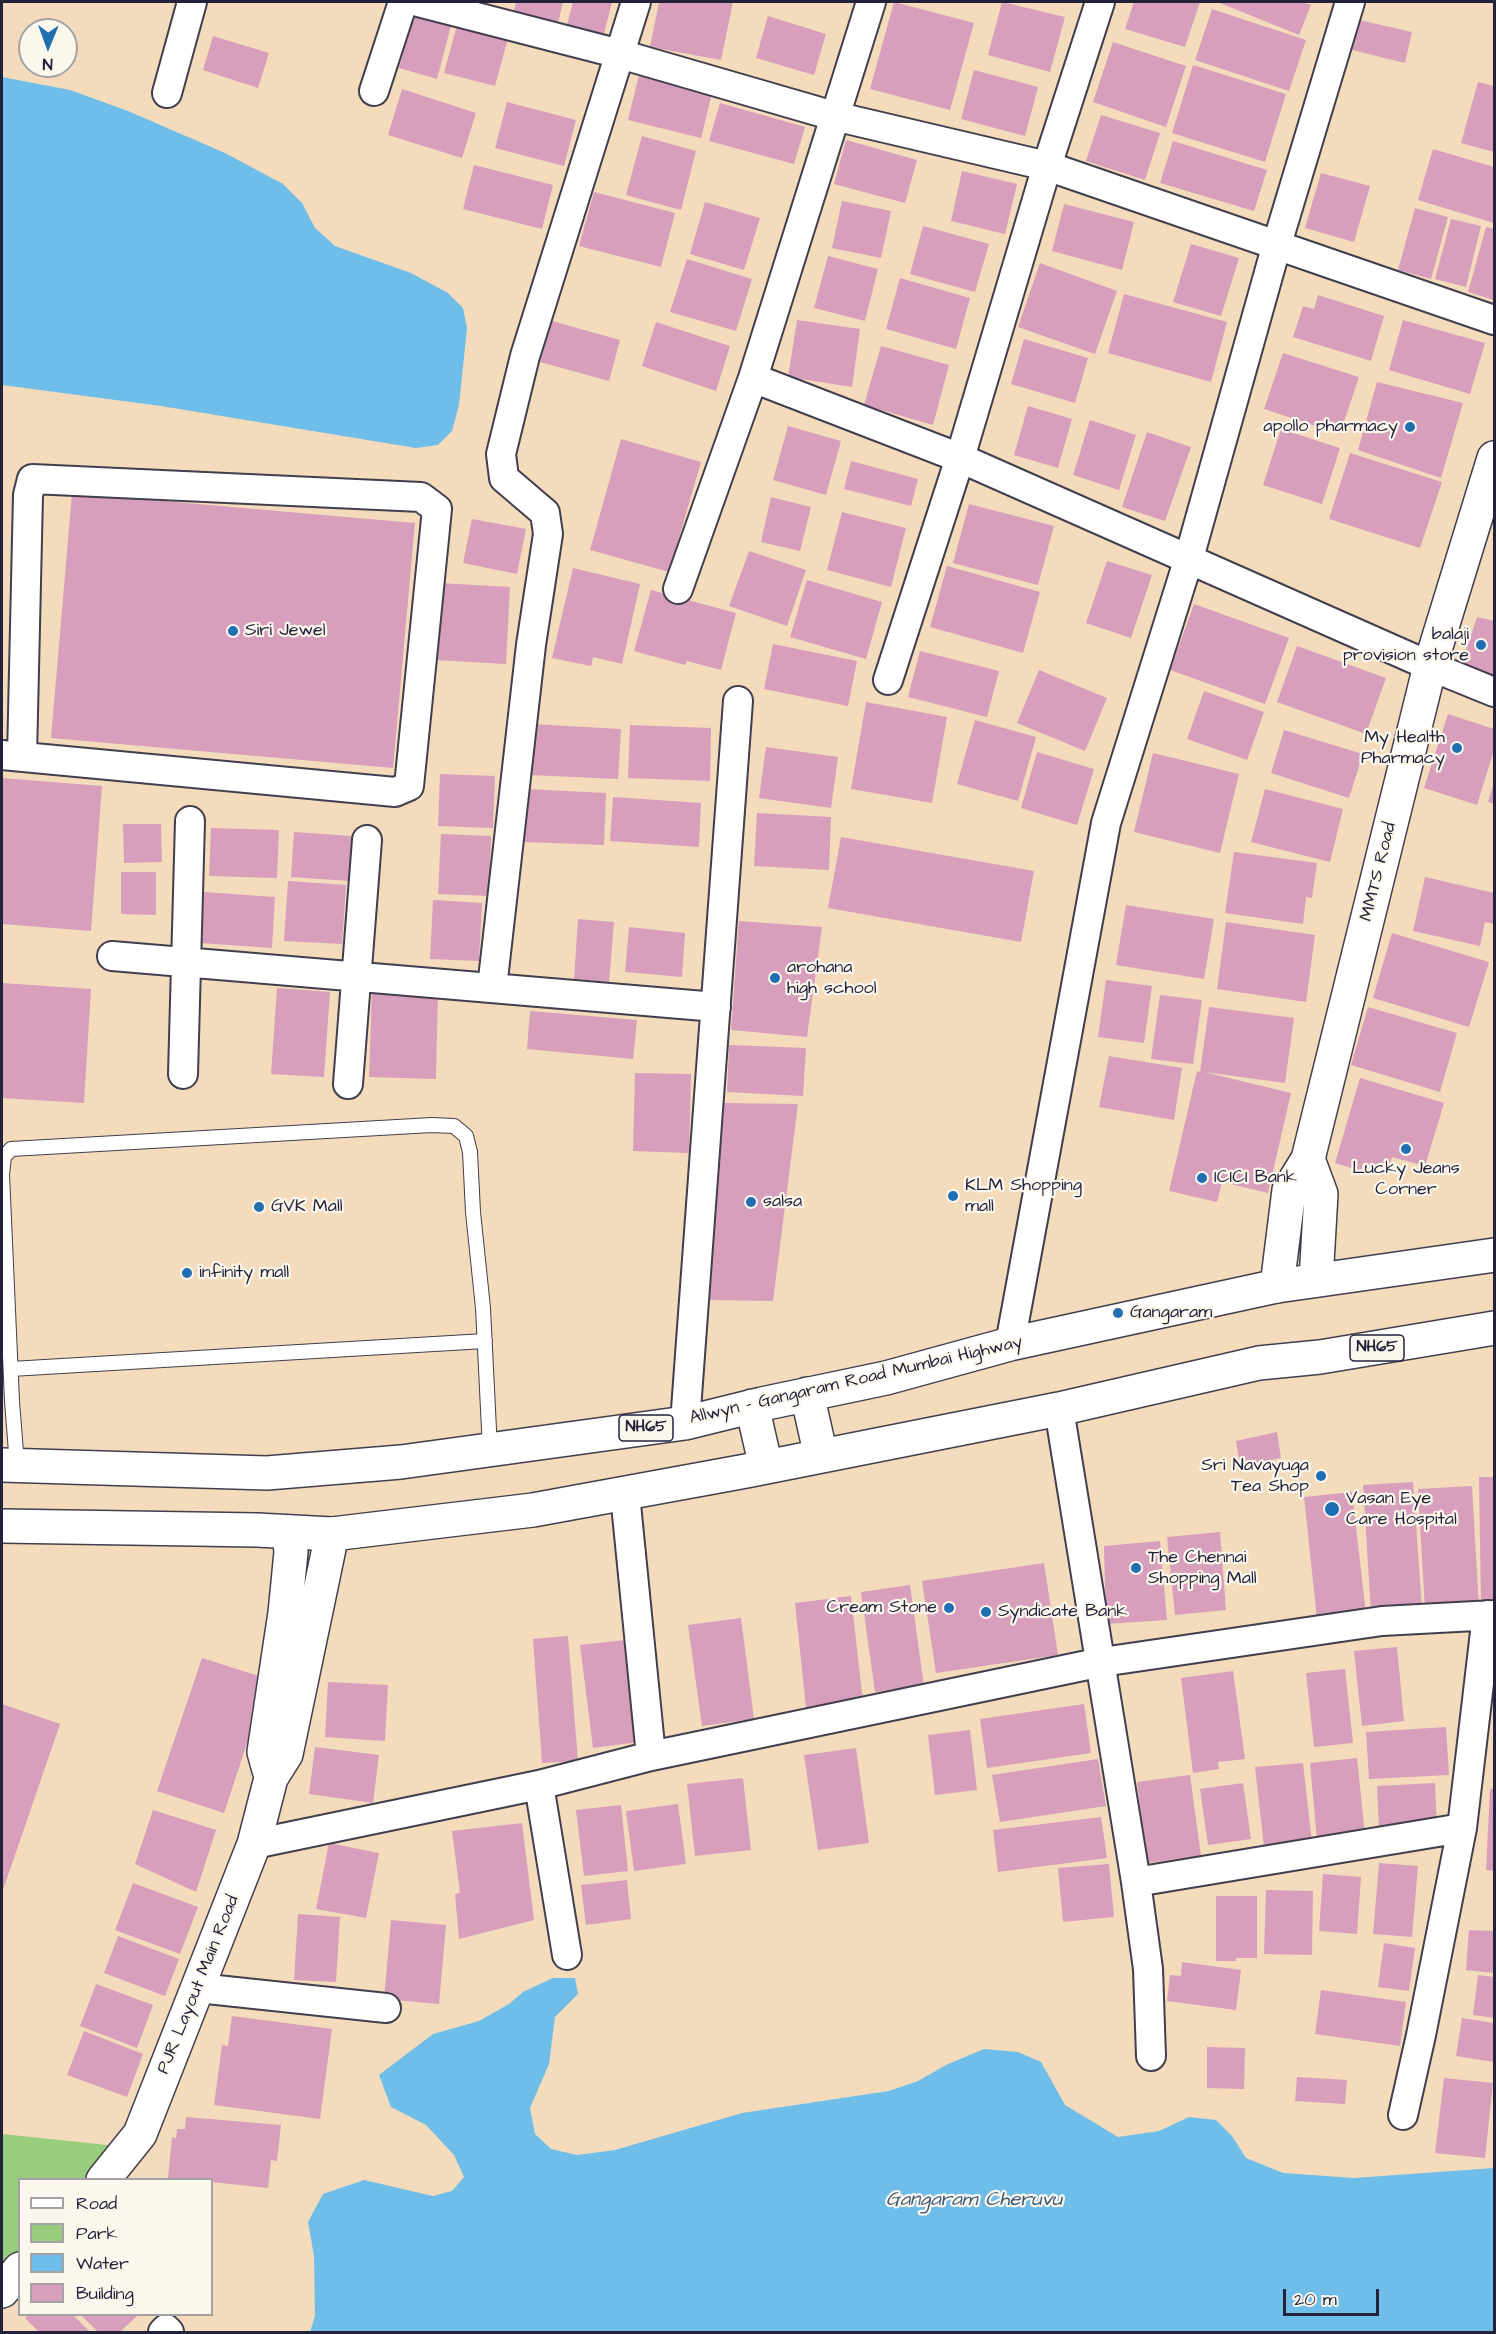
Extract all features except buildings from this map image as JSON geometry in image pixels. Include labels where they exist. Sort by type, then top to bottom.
[{"type":"main road","name":"MMTS Road","points":[[1277,1286],[1289,1190],[1308,1159],[1431,666],[1494,458]]},
{"type":"main road","points":[[1308,1159],[1321,1194],[1316,1280]]},
{"type":"main road","name":"NH65","points":[[1277,1286],[1494,1255]]},
{"type":"main road","name":"Allwyn - Gangaram Road Mumbai Highway","points":[[9,1465],[267,1473],[401,1462],[685,1423],[752,1406],[886,1378],[1010,1344],[1277,1286]]},
{"type":"main road","name":"NH65","points":[[2,1526],[332,1534],[534,1510],[1059,1409],[1259,1363],[1320,1357],[1494,1328]]},
{"type":"main road","points":[[807,1395],[821,1456]]},
{"type":"main road","points":[[752,1406],[766,1467]]},
{"type":"main road","name":"PJR Layout Main Road","points":[[271,1778],[264,1752],[285,1613],[291,1552],[289,1532]]},
{"type":"main road","name":"PJR Layout Main Road","points":[[105,2178],[140,2134],[254,1844],[271,1778],[286,1754],[332,1534]]},
{"type":"main road","points":[[2,2291],[18,2271]]},
{"type":"street","points":[[167,93],[192,2]]},
{"type":"street","points":[[374,91],[403,2]]},
{"type":"street","points":[[418,2],[620,54],[834,116],[1047,166],[1494,320]]},
{"type":"street","points":[[492,988],[531,645],[548,534],[545,513],[504,478],[501,454],[525,356],[636,2]]},
{"type":"street","points":[[678,589],[753,378],[871,2]]},
{"type":"street","points":[[888,680],[960,458],[1047,166],[1100,2]]},
{"type":"street","points":[[1010,1344],[1106,823],[1189,558],[1277,244],[1350,2]]},
{"type":"street","points":[[753,378],[960,458],[1494,692]]},
{"type":"street","points":[[32,479],[421,496],[437,509],[410,786],[395,792],[12,756],[28,495],[32,479]]},
{"type":"street","points":[[685,1423],[738,701]]},
{"type":"street","points":[[183,1074],[190,821]]},
{"type":"street","points":[[348,1084],[367,840]]},
{"type":"street","points":[[112,956],[716,1006]]},
{"type":"street","points":[[1059,1409],[1136,1882],[1148,1969],[1151,2056]]},
{"type":"street","points":[[625,1494],[651,1756]]},
{"type":"street","points":[[254,1844],[539,1785],[651,1756],[1102,1662],[1382,1621],[1491,1615],[1462,1828],[1403,2115]]},
{"type":"street","points":[[539,1785],[567,1955]]},
{"type":"street","points":[[1136,1882],[1462,1828]]},
{"type":"street","points":[[198,1988],[386,2008]]},
{"type":"street","points":[[163,2332],[166,2329],[169,2332]]},
{"type":"lane","points":[[9,1465],[11,1369],[2,1174],[4,1157],[11,1149],[432,1125],[454,1126],[466,1136],[470,1152],[485,1341],[490,1450]]},
{"type":"lane","points":[[11,1369],[485,1341]]},
{"type":"green space","points":[[2,2134],[117,2146],[90,2178],[18,2178],[18,2257],[2,2275]]},
{"type":"water","points":[[2,77],[70,90],[128,111],[225,153],[283,184],[302,203],[315,228],[335,246],[411,273],[448,293],[463,308],[467,328],[459,405],[452,431],[438,445],[416,448],[161,406],[2,385]]},
{"type":"water","name":"Gangaram Cheruvu","points":[[553,1978],[575,1978],[578,1994],[555,2017],[549,2064],[530,2108],[535,2134],[551,2149],[577,2155],[615,2150],[742,2113],[889,2091],[918,2081],[946,2065],[984,2049],[1018,2052],[1041,2062],[1065,2105],[1118,2137],[1159,2131],[1189,2117],[1216,2120],[1232,2136],[1246,2158],[1283,2173],[1354,2178],[1494,2168],[1494,2332],[310,2332],[315,2316],[314,2256],[308,2222],[323,2194],[364,2180],[433,2196],[452,2191],[464,2177],[454,2155],[426,2125],[391,2107],[379,2075],[433,2034],[479,2021],[509,2004],[523,1992]]},
{"type":"place","name":"apollo pharmacy","points":[[1410,427]]},
{"type":"place","name":"Siri Jewel","points":[[233,631]]},
{"type":"place","name":"balaji provision store","points":[[1481,645]]},
{"type":"place","name":"My Health Pharmacy","points":[[1457,748]]},
{"type":"place","name":"arohana high school","points":[[775,978]]},
{"type":"place","name":"Lucky Jeans Corner","points":[[1406,1149]]},
{"type":"place","name":"ICICI Bank","points":[[1202,1178]]},
{"type":"place","name":"KLM Shopping mall","points":[[953,1196]]},
{"type":"place","name":"salsa","points":[[751,1202]]},
{"type":"place","name":"GVK Mall","points":[[259,1207]]},
{"type":"place","name":"infinity mall","points":[[187,1273]]},
{"type":"place","name":"Gangaram","points":[[1118,1313]]},
{"type":"place","name":"Sri Navayuga Tea Shop","points":[[1321,1476]]},
{"type":"place","name":"Vasan Eye Care Hospital","points":[[1332,1509]]},
{"type":"place","name":"The Chennai Shopping Mall","points":[[1136,1568]]},
{"type":"place","name":"Cream Stone","points":[[949,1608]]},
{"type":"place","name":"Syndicate Bank","points":[[986,1612]]}]
